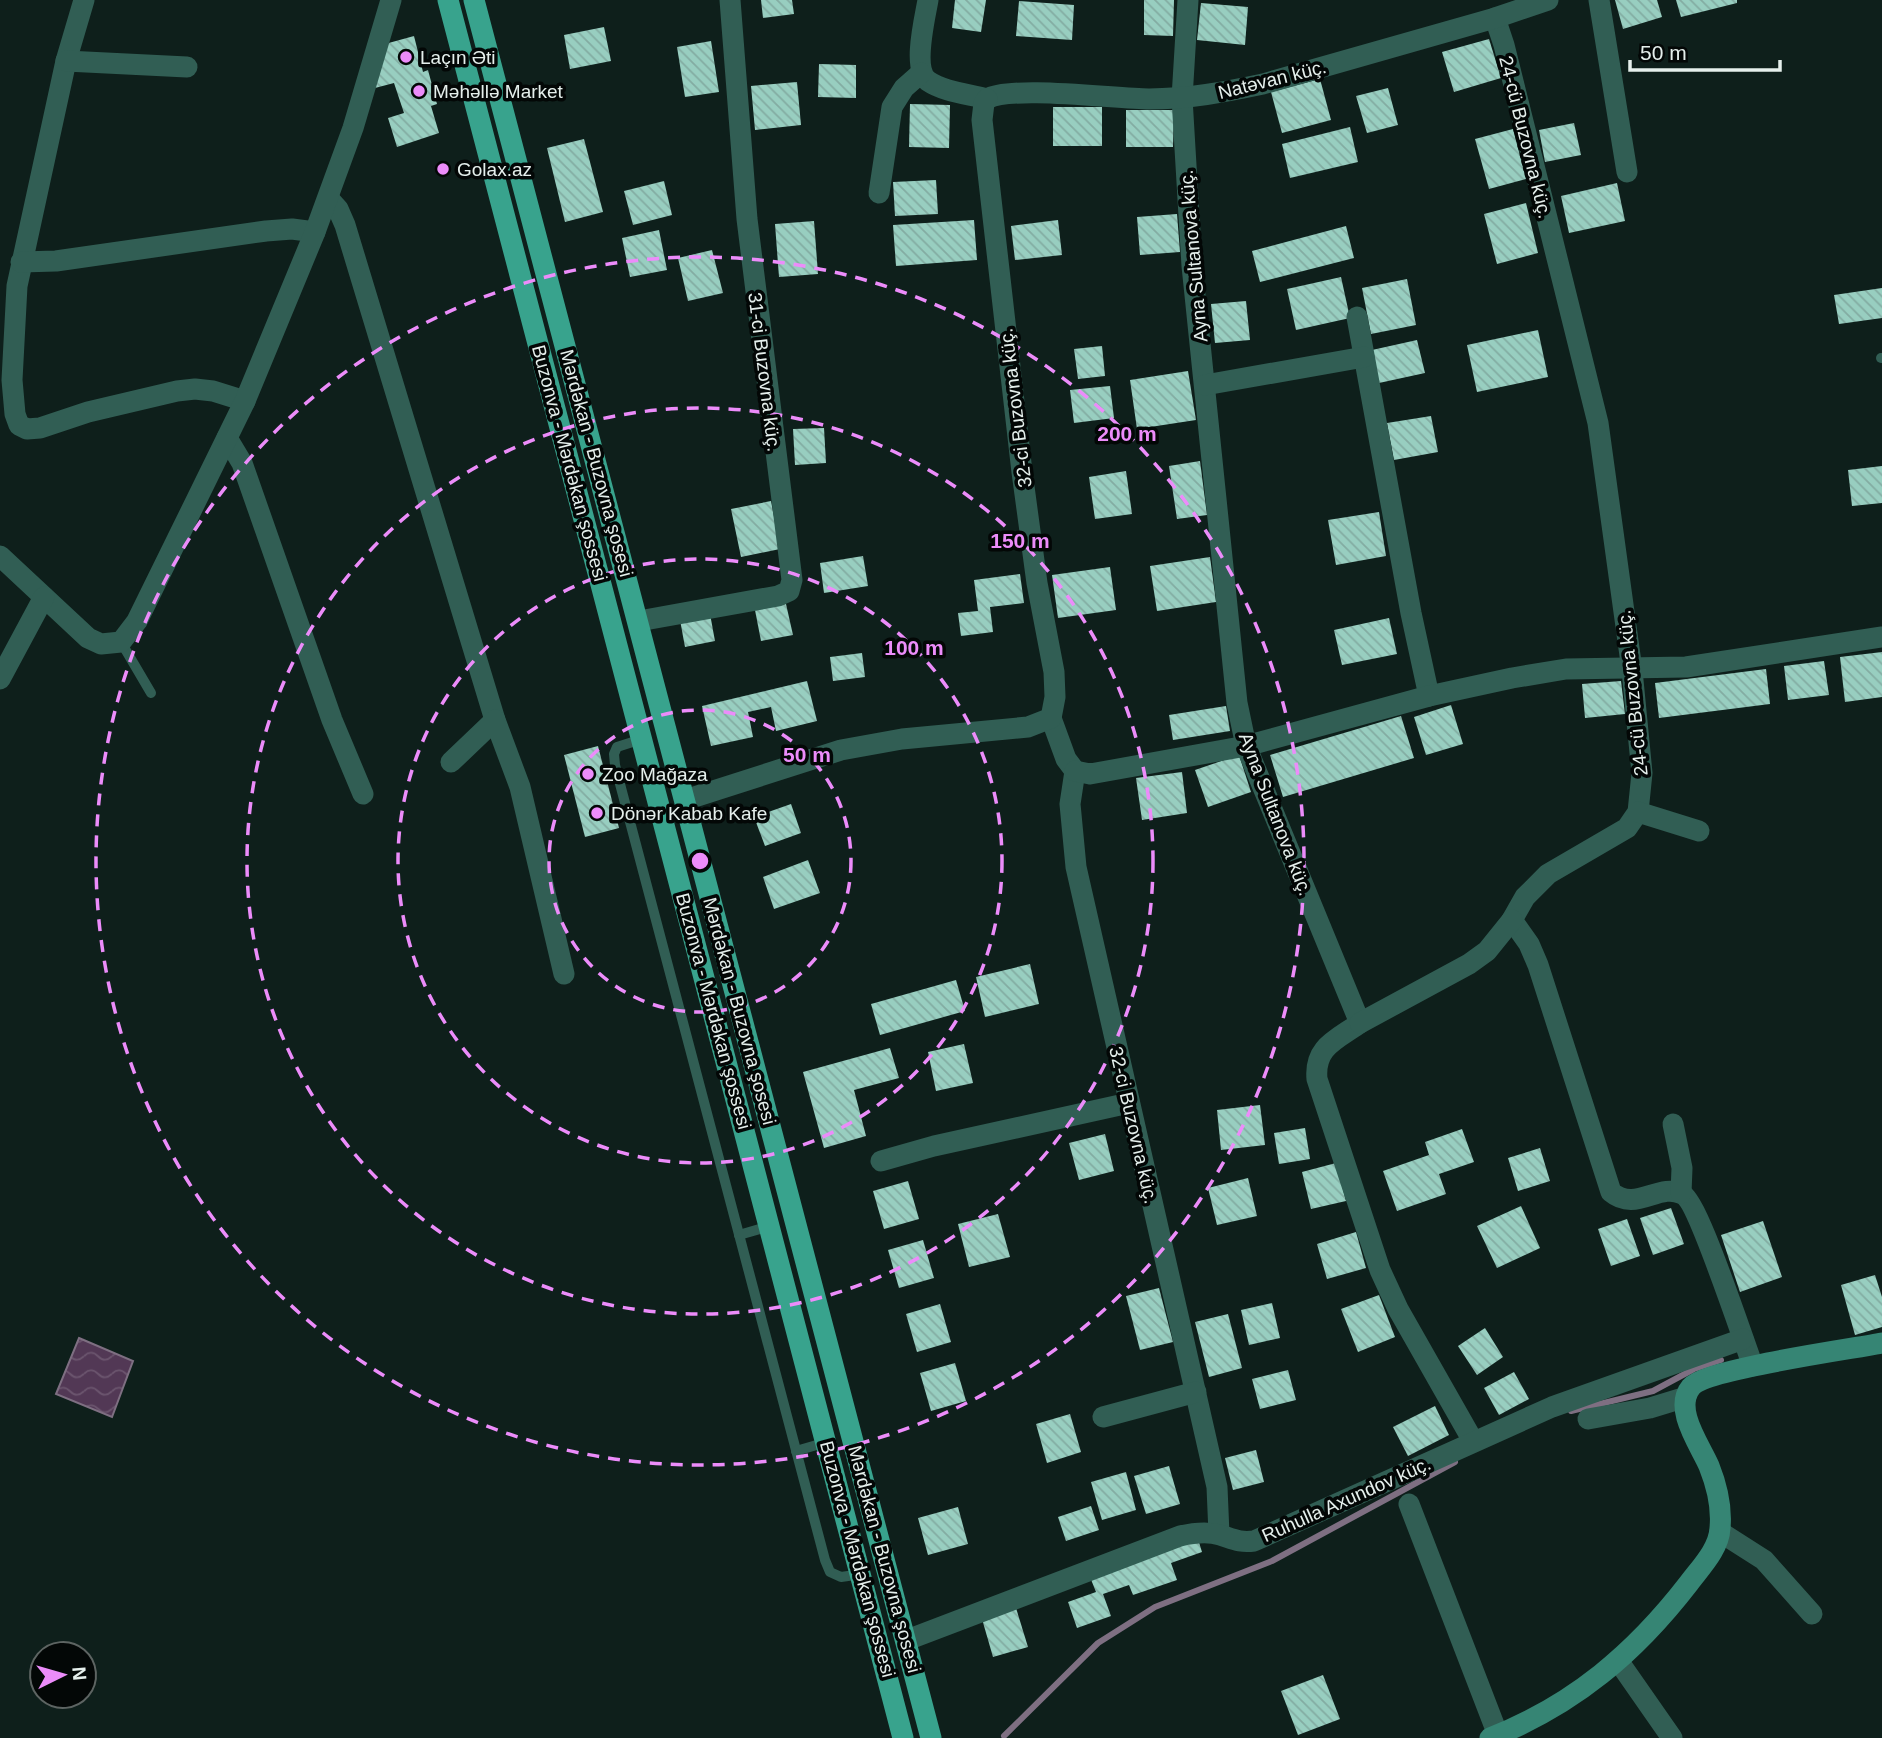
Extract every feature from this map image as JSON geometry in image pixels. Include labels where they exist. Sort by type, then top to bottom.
[{"type":"main road","name":"Buzonva - Mərdəkan şossesi","points":[[448,0],[903,1738]]},
{"type":"main road","name":"Mərdəkan - Buzovna şosesi","points":[[474,0],[931,1738]]},
{"type":"street","points":[[84,0],[66,61],[21,262],[6,381],[19,425],[27,429],[40,428],[101,409],[195,389],[245,401]]},
{"type":"street","points":[[0,556],[88,638],[101,645],[121,642],[137,621],[245,401],[316,232],[353,128],[391,0]]},
{"type":"street","name":"31-ci Buzovna küç.","points":[[639,621],[778,596],[789,591],[792,580],[747,219],[730,0]]},
{"type":"street","points":[[928,0],[920,54],[921,72],[928,80],[940,86],[987,99]]},
{"type":"street","name":"Ayna Sultanova küç.","points":[[1188,0],[1182,98],[1192,266],[1237,704],[1246,746],[1360,1023]]},
{"type":"street","name":"Natəvan küç.","points":[[987,99],[995,95],[1019,93],[1148,99],[1224,93],[1495,18],[1548,0]]},
{"type":"street","points":[[1599,0],[1627,173]]},
{"type":"street","name":"24-cü Buzovna küç.","points":[[1495,18],[1598,422],[1632,670],[1643,773],[1638,812]]},
{"type":"street","points":[[66,61],[187,67]]},
{"type":"street","points":[[879,193],[892,107],[904,88],[921,72]]},
{"type":"street","name":"32-ci Buzovna küç.","points":[[987,99],[982,120],[1022,472],[1037,583],[1054,672],[1055,698],[1051,718],[1066,759],[1074,771],[1070,804],[1076,867],[1217,1487],[1219,1534]]},
{"type":"street","points":[[329,199],[338,209],[345,225],[495,720],[520,787],[564,974]]},
{"type":"street","points":[[21,262],[56,261],[266,231],[292,229],[316,232]]},
{"type":"street","points":[[1357,317],[1411,613],[1429,696]]},
{"type":"street","points":[[1205,385],[1364,357]]},
{"type":"street","points":[[227,438],[242,463],[332,720],[363,794]]},
{"type":"street","points":[[0,679],[44,597]]},
{"type":"street","points":[[1074,771],[1090,774],[1246,746],[1429,696],[1566,669],[1686,667],[1882,637]]},
{"type":"street","points":[[685,800],[841,750],[902,739],[1028,727],[1051,718]]},
{"type":"street","points":[[451,762],[495,720]]},
{"type":"street","points":[[1473,1441],[1403,1318],[1380,1269],[1317,1079],[1316,1064],[1322,1050],[1360,1023],[1469,964],[1487,951],[1525,897],[1548,874],[1620,833],[1638,812],[1699,831]]},
{"type":"street","points":[[1511,920],[1530,944],[1538,965],[1611,1192],[1620,1200],[1670,1191],[1681,1193],[1689,1199],[1753,1366]]},
{"type":"street","points":[[881,1161],[933,1146],[1129,1102]]},
{"type":"street","points":[[1672,1124],[1682,1168],[1681,1193]]},
{"type":"street","name":"Ruhulla Axundov küç.","points":[[907,1640],[1180,1536],[1200,1532],[1219,1534],[1242,1542],[1254,1541],[1552,1407],[1742,1339]]},
{"type":"street","points":[[1409,1504],[1494,1736],[1537,1717],[1619,1662],[1668,1611],[1706,1561],[1720,1532],[1719,1500],[1709,1467],[1687,1418],[1686,1397],[1690,1387],[1698,1381],[1753,1366],[1882,1343]]},
{"type":"street","points":[[1103,1417],[1196,1392]]},
{"type":"street","points":[[1588,1419],[1650,1408],[1686,1397]]},
{"type":"street","points":[[1720,1532],[1764,1560],[1812,1614]]},
{"type":"street","points":[[1619,1662],[1672,1738]]},
{"type":"lane","points":[[121,642],[151,693]]},
{"type":"lane","points":[[642,739],[617,747],[614,754],[615,765],[830,1572],[841,1577],[862,1574]]},
{"type":"lane","points":[[739,1235],[770,1226]]},
{"type":"lane","points":[[796,1451],[827,1442]]},
{"type":"water","points":[[79,1338],[133,1361],[112,1417],[56,1394]]},
{"type":"building","points":[[761,0],[792,0],[794,14],[763,18]]},
{"type":"building","points":[[955,0],[986,0],[981,32],[952,28]]},
{"type":"building","points":[[1144,0],[1174,0],[1173,36],[1144,35]]},
{"type":"building","points":[[1615,0],[1657,0],[1662,17],[1623,29]]},
{"type":"building","points":[[1676,0],[1737,0],[1737,3],[1681,17]]},
{"type":"building","points":[[1019,1],[1074,5],[1072,40],[1016,36]]},
{"type":"building","points":[[1201,3],[1248,7],[1245,45],[1197,40]]},
{"type":"building","points":[[604,27],[611,61],[570,69],[564,35]]},
{"type":"building","points":[[414,36],[423,72],[428,70],[437,104],[431,106],[439,133],[397,147],[388,118],[404,113],[394,83],[375,88],[385,44]]},
{"type":"building","points":[[1489,39],[1501,78],[1454,92],[1442,52]]},
{"type":"building","points":[[711,41],[719,92],[685,97],[677,47]]},
{"type":"building","points":[[819,64],[856,65],[856,98],[818,97]]},
{"type":"building","points":[[1320,79],[1331,120],[1282,133],[1271,92]]},
{"type":"building","points":[[797,82],[801,125],[755,130],[751,86]]},
{"type":"building","points":[[1388,88],[1398,125],[1367,133],[1356,96]]},
{"type":"building","points":[[910,104],[950,105],[949,148],[909,147]]},
{"type":"building","points":[[1053,107],[1102,107],[1102,146],[1053,146]]},
{"type":"building","points":[[1126,110],[1174,110],[1173,147],[1126,147]]},
{"type":"building","points":[[1574,123],[1581,155],[1545,162],[1539,130]]},
{"type":"building","points":[[1350,127],[1358,162],[1290,178],[1282,144]]},
{"type":"building","points":[[1513,129],[1526,179],[1489,189],[1475,139]]},
{"type":"building","points":[[584,139],[603,212],[565,222],[547,148]]},
{"type":"building","points":[[936,180],[938,214],[895,216],[893,182]]},
{"type":"building","points":[[664,181],[672,215],[633,225],[624,191]]},
{"type":"building","points":[[1617,183],[1625,221],[1569,233],[1561,196]]},
{"type":"building","points":[[1526,203],[1538,253],[1497,264],[1484,214]]},
{"type":"building","points":[[1177,214],[1180,252],[1140,255],[1137,217]]},
{"type":"building","points":[[974,220],[977,260],[896,266],[893,225]]},
{"type":"building","points":[[1058,220],[1062,255],[1015,260],[1011,226]]},
{"type":"building","points":[[814,221],[818,274],[779,277],[775,224]]},
{"type":"building","points":[[1346,226],[1354,258],[1260,282],[1252,251]]},
{"type":"building","points":[[659,230],[667,270],[630,277],[622,238]]},
{"type":"building","points":[[712,250],[723,293],[688,301],[678,258]]},
{"type":"building","points":[[1341,277],[1350,318],[1296,330],[1287,289]]},
{"type":"building","points":[[1407,279],[1416,325],[1371,334],[1362,288]]},
{"type":"building","points":[[1882,288],[1882,318],[1839,324],[1834,295]]},
{"type":"building","points":[[1246,301],[1250,340],[1215,343],[1211,304]]},
{"type":"building","points":[[1538,330],[1548,377],[1477,392],[1467,345]]},
{"type":"building","points":[[1417,340],[1425,373],[1379,383],[1372,350]]},
{"type":"building","points":[[1102,346],[1105,376],[1078,379],[1074,349]]},
{"type":"building","points":[[1188,371],[1196,420],[1137,429],[1130,380]]},
{"type":"building","points":[[1110,386],[1114,418],[1074,423],[1070,390]]},
{"type":"building","points":[[1431,416],[1438,452],[1394,460],[1387,423]]},
{"type":"building","points":[[824,428],[826,463],[795,465],[793,429]]},
{"type":"building","points":[[1200,461],[1207,515],[1177,519],[1169,466]]},
{"type":"building","points":[[1882,466],[1882,503],[1852,506],[1848,470]]},
{"type":"building","points":[[1126,471],[1132,514],[1095,519],[1089,477]]},
{"type":"building","points":[[771,501],[780,549],[741,557],[731,509]]},
{"type":"building","points":[[1379,512],[1386,556],[1336,565],[1328,520]]},
{"type":"building","points":[[863,556],[868,586],[824,593],[820,563]]},
{"type":"building","points":[[1210,557],[1216,602],[1157,611],[1150,566]]},
{"type":"building","points":[[1110,567],[1116,610],[1058,618],[1052,575]]},
{"type":"building","points":[[1020,574],[1024,603],[990,607],[993,632],[961,636],[958,613],[978,611],[974,580]]},
{"type":"building","points":[[786,604],[793,635],[761,641],[755,610]]},
{"type":"building","points":[[710,614],[715,641],[685,647],[680,620]]},
{"type":"building","points":[[1389,618],[1397,654],[1342,665],[1334,630]]},
{"type":"building","points":[[1882,652],[1882,697],[1845,702],[1840,657]]},
{"type":"building","points":[[862,653],[865,677],[833,681],[830,657]]},
{"type":"building","points":[[1824,661],[1829,695],[1788,700],[1784,666]]},
{"type":"building","points":[[1766,669],[1770,704],[1659,718],[1655,683]]},
{"type":"building","points":[[807,681],[817,721],[776,731],[771,707],[748,712],[753,737],[711,746],[702,706]]},
{"type":"building","points":[[1621,681],[1625,714],[1585,718],[1582,684]]},
{"type":"building","points":[[1451,705],[1463,744],[1426,755],[1414,717]]},
{"type":"building","points":[[1226,706],[1230,731],[1173,740],[1169,715]]},
{"type":"building","points":[[1401,716],[1414,758],[1283,797],[1270,755]]},
{"type":"building","points":[[598,746],[619,828],[585,837],[564,755]]},
{"type":"building","points":[[1239,755],[1251,792],[1208,807],[1195,770]]},
{"type":"building","points":[[1182,772],[1187,813],[1142,820],[1136,778]]},
{"type":"building","points":[[791,804],[801,833],[765,846],[754,817]]},
{"type":"building","points":[[808,860],[820,893],[774,909],[763,877]]},
{"type":"building","points":[[1030,964],[1039,1004],[985,1017],[976,977]]},
{"type":"building","points":[[956,980],[965,1011],[880,1035],[871,1004]]},
{"type":"building","points":[[964,1044],[973,1083],[936,1091],[928,1052]]},
{"type":"building","points":[[890,1048],[899,1078],[854,1090],[866,1136],[824,1148],[803,1072]]},
{"type":"building","points":[[1260,1105],[1265,1145],[1221,1150],[1217,1110]]},
{"type":"building","points":[[1305,1128],[1310,1159],[1279,1164],[1274,1133]]},
{"type":"building","points":[[1462,1129],[1474,1162],[1439,1174],[1446,1194],[1397,1211],[1383,1171],[1429,1155],[1425,1142]]},
{"type":"building","points":[[1105,1134],[1114,1171],[1079,1180],[1069,1143]]},
{"type":"building","points":[[1540,1148],[1550,1181],[1518,1191],[1508,1158]]},
{"type":"building","points":[[1336,1163],[1346,1201],[1311,1209],[1302,1172]]},
{"type":"building","points":[[1248,1178],[1257,1216],[1217,1225],[1208,1188]]},
{"type":"building","points":[[908,1181],[919,1219],[884,1229],[873,1191]]},
{"type":"building","points":[[1521,1206],[1540,1248],[1497,1268],[1477,1226]]},
{"type":"building","points":[[1671,1208],[1684,1244],[1653,1255],[1640,1218]]},
{"type":"building","points":[[998,1214],[1010,1257],[969,1267],[958,1224]]},
{"type":"building","points":[[1627,1219],[1640,1256],[1611,1266],[1598,1229]]},
{"type":"building","points":[[1763,1221],[1782,1277],[1740,1292],[1721,1235]]},
{"type":"building","points":[[1356,1232],[1366,1268],[1327,1279],[1317,1244]]},
{"type":"building","points":[[923,1240],[934,1278],[899,1288],[888,1250]]},
{"type":"building","points":[[1875,1275],[1882,1297],[1882,1327],[1855,1335],[1841,1285]]},
{"type":"building","points":[[1159,1288],[1173,1342],[1140,1350],[1126,1296]]},
{"type":"building","points":[[1379,1295],[1395,1337],[1358,1352],[1341,1309]]},
{"type":"building","points":[[1272,1303],[1280,1338],[1249,1345],[1241,1310]]},
{"type":"building","points":[[940,1304],[951,1342],[917,1352],[906,1314]]},
{"type":"building","points":[[1228,1314],[1242,1368],[1209,1377],[1195,1322]]},
{"type":"building","points":[[1485,1328],[1503,1357],[1477,1375],[1458,1346]]},
{"type":"building","points":[[955,1363],[966,1401],[931,1411],[920,1373]]},
{"type":"building","points":[[1288,1370],[1296,1400],[1260,1409],[1252,1379]]},
{"type":"building","points":[[1514,1372],[1529,1399],[1499,1415],[1484,1388]]},
{"type":"building","points":[[1435,1406],[1449,1435],[1408,1456],[1393,1427]]},
{"type":"building","points":[[1070,1414],[1081,1452],[1047,1463],[1036,1424]]},
{"type":"building","points":[[1256,1450],[1264,1482],[1233,1490],[1225,1458]]},
{"type":"building","points":[[1169,1466],[1180,1504],[1146,1514],[1134,1476]]},
{"type":"building","points":[[1126,1472],[1136,1510],[1102,1520],[1091,1482]]},
{"type":"building","points":[[1091,1506],[1099,1530],[1066,1541],[1058,1517]]},
{"type":"building","points":[[958,1507],[968,1544],[928,1555],[918,1518]]},
{"type":"building","points":[[1198,1539],[1202,1552],[1171,1563],[1177,1580],[1133,1595],[1129,1585],[1103,1594],[1111,1616],[1077,1628],[1068,1602],[1096,1592],[1090,1577]]},
{"type":"building","points":[[1016,1608],[1028,1647],[993,1657],[982,1619]]},
{"type":"building","points":[[1323,1675],[1340,1719],[1298,1735],[1281,1691]]},
{"type":"waterway","points":[[1571,1411],[1653,1391],[1694,1369],[1721,1360]]},
{"type":"waterway","points":[[1004,1736],[1098,1643],[1155,1607],[1272,1561],[1455,1462]]},
{"type":"place","name":"Laçın Əti","points":[[406,57]]},
{"type":"place","name":"Məhəllə Market","points":[[419,91]]},
{"type":"place","name":"Golax.az","points":[[443,169]]},
{"type":"place","name":"Zoo Mağaza","points":[[588,774]]},
{"type":"place","name":"Dönər Kabab Kafe","points":[[597,813]]}]
